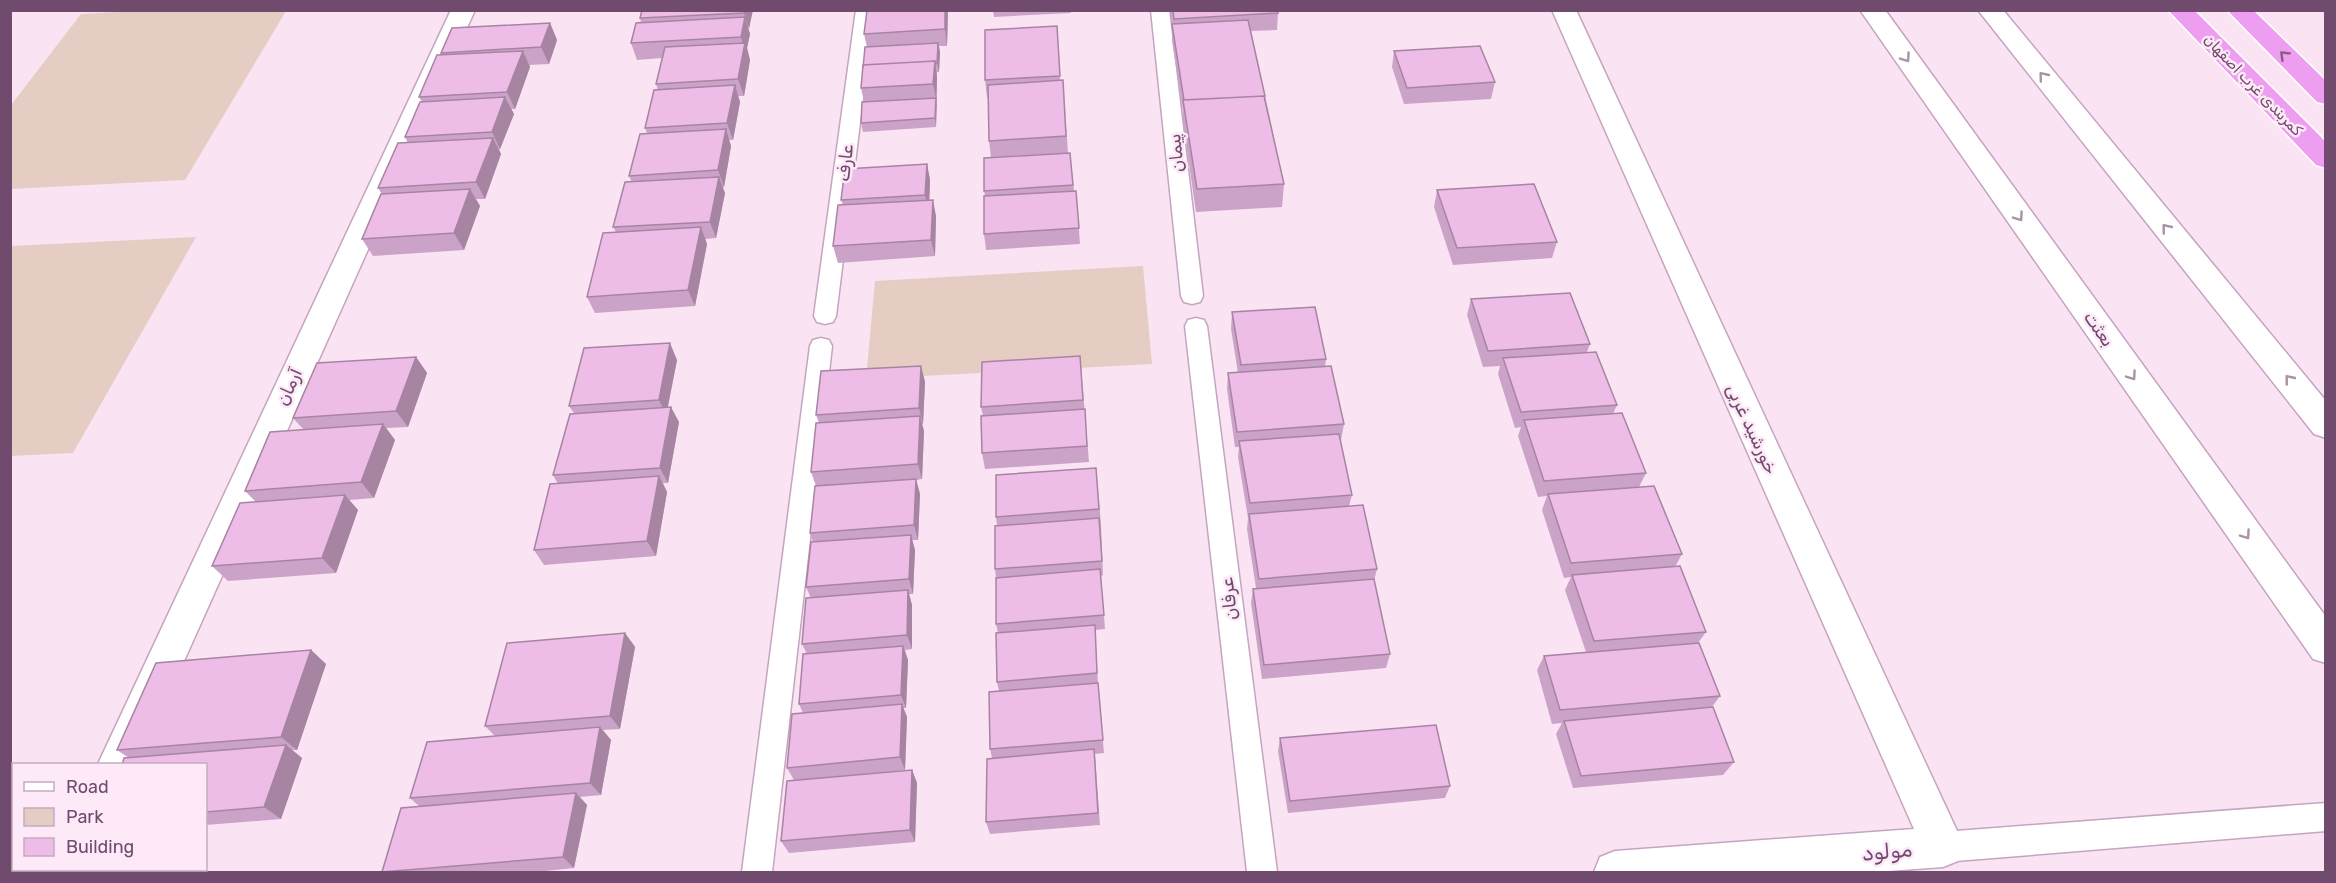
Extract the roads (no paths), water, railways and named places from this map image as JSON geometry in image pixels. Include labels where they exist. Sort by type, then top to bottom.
[{"type":"highway","name":"کمربندی غرب اصفهان","points":[[2180,10],[2325,159]]},
{"type":"highway","points":[[2239,10],[2325,96]]},
{"type":"street","name":"آرمان","points":[[119,763],[463,10]]},
{"type":"street","name":"خورشید غربی","points":[[1564,10],[1943,847]]},
{"type":"street","name":"بعثت","points":[[1872,10],[2325,647]]},
{"type":"street","points":[[1990,10],[2325,425]]},
{"type":"street","name":"مولود","points":[[1615,873],[1943,847]]},
{"type":"lane","name":"عارف","points":[[825,316],[865,10]]},
{"type":"lane","name":"پیمان","points":[[1160,10],[1192,296]]},
{"type":"lane","name":"عرفان","points":[[1196,326],[1262,873]]},
{"type":"lane","points":[[757,873],[821,346]]},
{"type":"lane","points":[[1943,847],[2325,817]]}]
